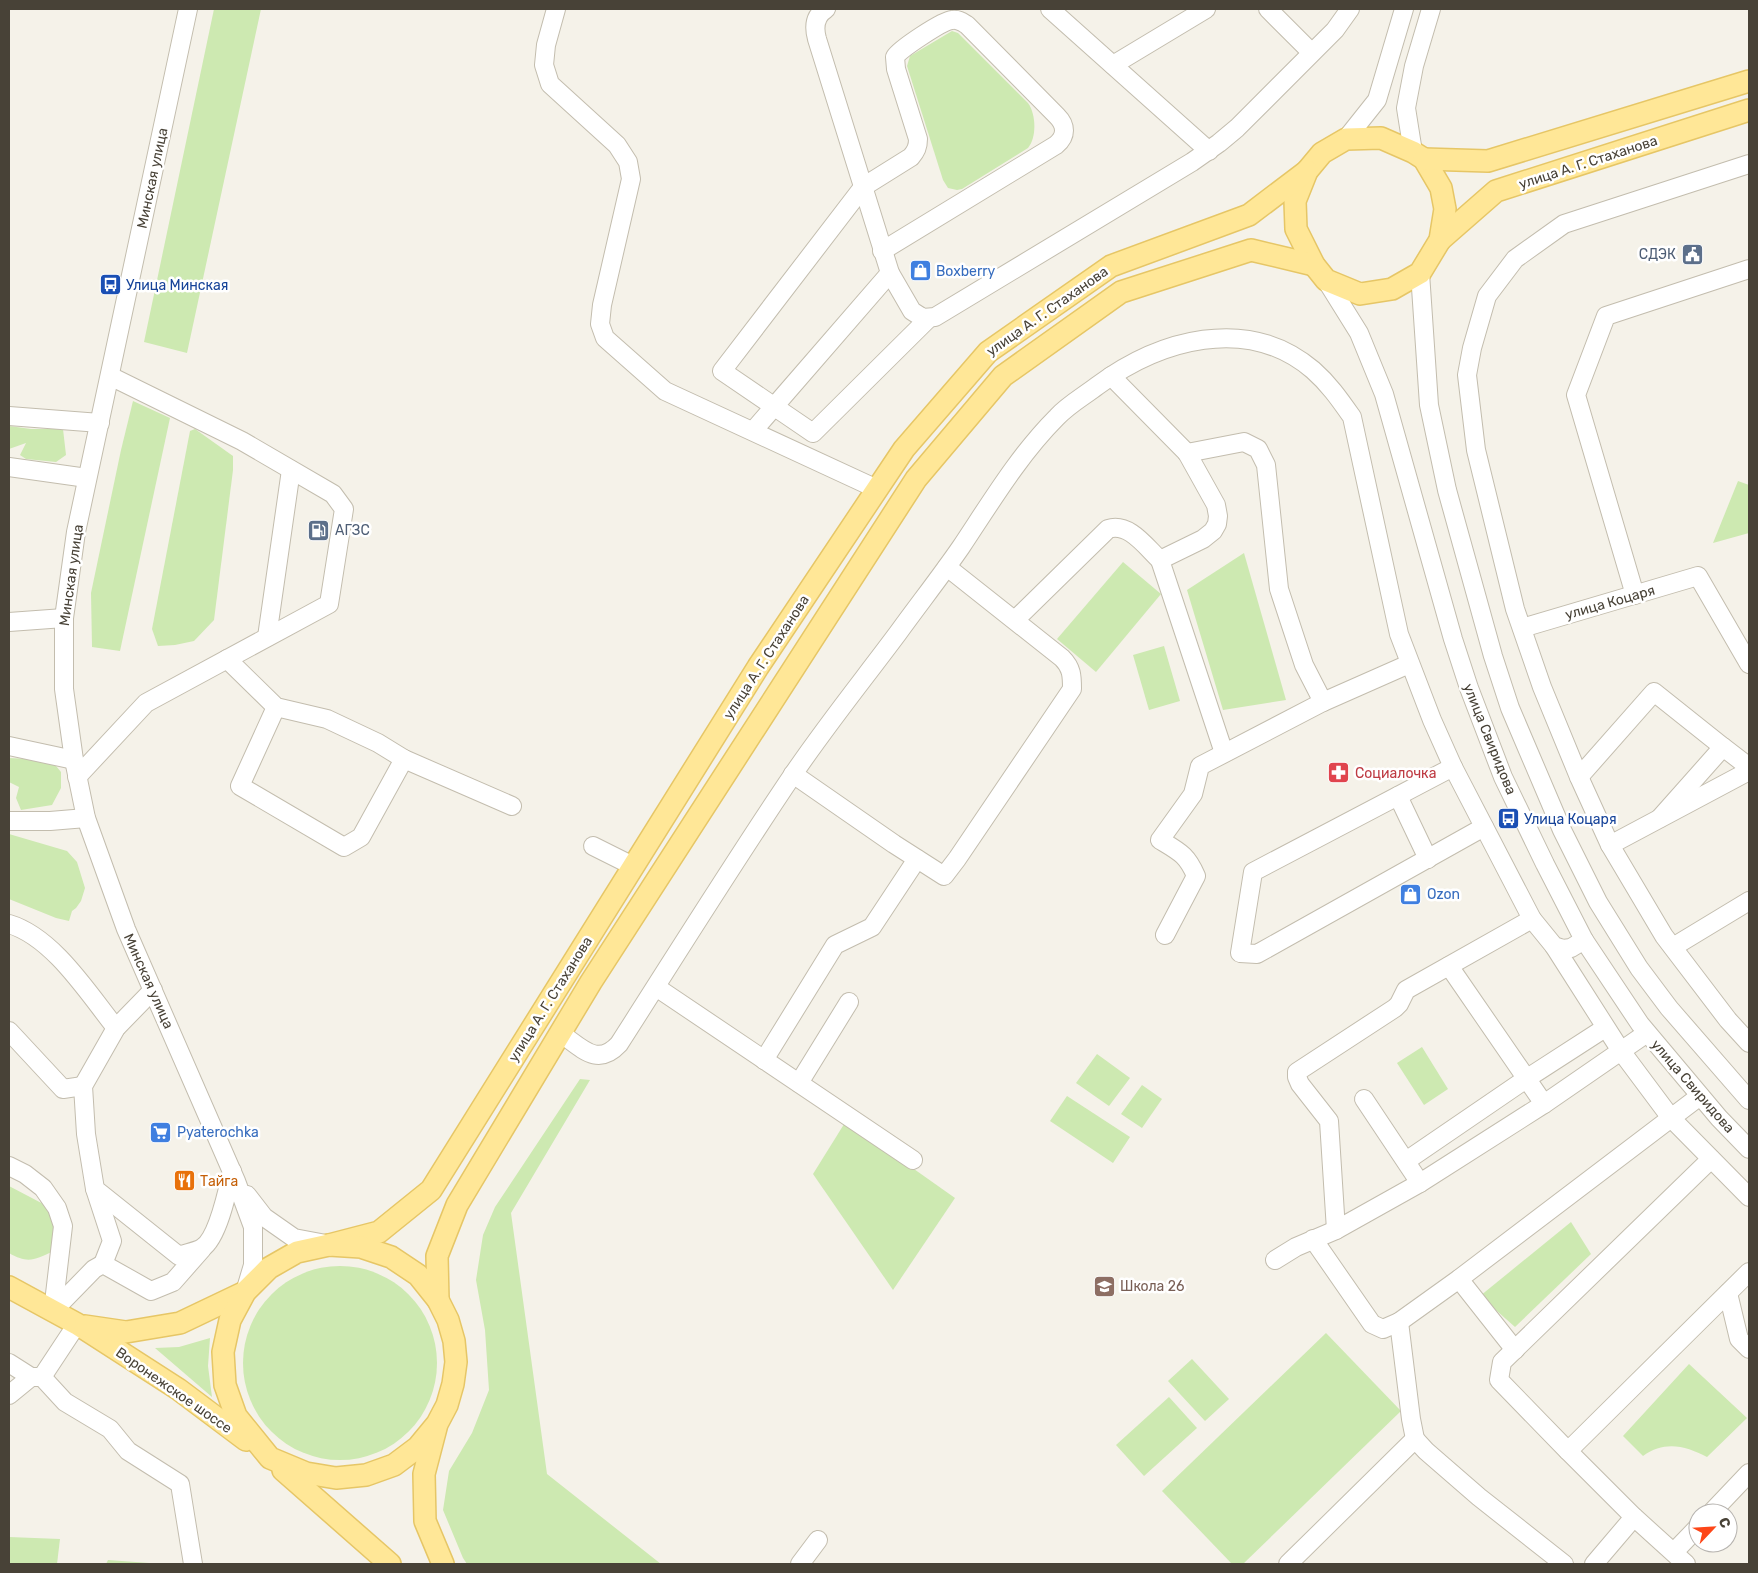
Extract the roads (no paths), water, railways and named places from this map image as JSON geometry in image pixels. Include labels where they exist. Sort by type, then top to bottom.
[{"type":"main road","name":"улица А. Г. Стаханова","points":[[1419,156],[1488,161],[1749,81]]},
{"type":"main road","name":"улица А. Г. Стаханова","points":[[1440,240],[1496,191],[1749,110]]},
{"type":"main road","points":[[1381,138],[1419,156],[1441,188],[1445,210],[1440,240],[1420,273],[1392,289],[1360,294],[1320,272],[1296,229],[1295,201],[1308,171],[1322,153],[1346,139],[1381,138]]},
{"type":"main road","name":"улица А. Г. Стаханова","points":[[329,1245],[379,1232],[431,1190],[758,667],[904,449],[988,352],[1111,266],[1249,215],[1308,171]]},
{"type":"main road","name":"улица А. Г. Стаханова","points":[[438,1300],[437,1256],[457,1205],[591,982],[916,479],[1003,376],[1120,292],[1251,250],[1320,272]]},
{"type":"main road","name":"Воронежское шоссе","points":[[329,1245],[361,1247],[391,1257],[418,1275],[438,1300],[448,1320],[456,1362],[453,1384],[447,1405],[437,1424],[418,1447],[394,1465],[366,1475],[336,1478],[306,1473],[270,1458],[236,1416],[225,1385],[223,1352],[230,1320],[246,1292],[268,1268],[297,1252],[329,1245]]},
{"type":"main road","name":"Воронежское шоссе","points":[[9,1287],[77,1324],[178,1389],[270,1458],[390,1564]]},
{"type":"main road","name":"Воронежское шоссе","points":[[77,1324],[126,1332],[180,1323],[246,1292]]},
{"type":"main road","name":"Воронежское шоссе","points":[[437,1424],[424,1474],[425,1521],[443,1564]]},
{"type":"street","name":"Минская улица","points":[[188,9],[76,532],[64,618],[64,690],[74,760],[86,818],[126,929],[234,1176]]},
{"type":"street","points":[[556,9],[546,45],[544,65],[550,84],[617,145],[628,162],[631,178],[602,304],[600,324],[605,338],[665,391],[877,489]]},
{"type":"street","points":[[826,9],[818,16],[815,31],[882,251],[890,273],[912,311],[917,316],[929,318],[935,318],[1209,151],[1237,128],[1334,30],[1350,9]]},
{"type":"street","points":[[1050,9],[1209,151]]},
{"type":"street","points":[[1113,65],[1206,9]]},
{"type":"street","points":[[1268,9],[1311,52]]},
{"type":"street","points":[[1346,139],[1377,100],[1404,9]]},
{"type":"street","points":[[1419,156],[1406,108],[1414,66],[1431,9]]},
{"type":"street","points":[[882,251],[1056,145],[1064,135],[1063,124],[1057,116],[967,25],[958,20],[947,21],[903,48],[896,57],[896,69],[918,139],[917,149],[912,157],[863,187],[722,371],[813,433],[929,318]]},
{"type":"street","points":[[1749,164],[1564,224],[1515,259],[1486,296],[1467,375],[1476,450],[1504,568],[1522,628],[1551,709],[1579,777],[1610,846],[1664,936],[1728,1020],[1749,1043]]},
{"type":"street","points":[[1635,595],[1576,395],[1606,316],[1749,269]]},
{"type":"street","name":"улица Свиридова","points":[[1320,272],[1359,334],[1384,394],[1453,639],[1469,688],[1503,777],[1545,864],[1584,940],[1640,1024],[1700,1096],[1749,1149]]},
{"type":"street","points":[[753,431],[890,273]]},
{"type":"street","points":[[1420,273],[1429,405],[1447,490],[1493,656],[1510,708],[1562,830],[1598,902],[1639,968],[1669,1008],[1749,1100]]},
{"type":"street","points":[[560,1033],[594,1055],[602,1056],[611,1053],[619,1044],[793,774],[947,567],[1019,460],[1059,415],[1111,376],[1139,359],[1172,346],[1213,338],[1251,341],[1272,347],[1292,356],[1311,369],[1332,388],[1352,417],[1399,634],[1409,664],[1453,767],[1532,919],[1554,946],[1605,1028],[1671,1118],[1749,1197]]},
{"type":"street","points":[[77,777],[146,703],[329,604],[344,510],[333,494],[242,441],[110,376]]},
{"type":"street","points":[[1111,376],[1187,453],[1216,505],[1218,516],[1217,524],[1213,531],[1203,539],[1160,560]]},
{"type":"street","points":[[9,416],[100,423]]},
{"type":"street","points":[[1187,453],[1244,442],[1258,450],[1262,457],[1266,465],[1279,589],[1304,665],[1323,702]]},
{"type":"street","points":[[9,467],[87,478]]},
{"type":"street","points":[[268,638],[291,470]]},
{"type":"street","points":[[1015,620],[1108,529],[1115,526],[1122,527],[1130,532],[1160,560],[1224,753]]},
{"type":"street","points":[[793,774],[944,876],[1072,690],[1072,674],[1068,664],[947,567]]},
{"type":"street","name":"улица Коцаря","points":[[1522,628],[1698,576],[1749,664]]},
{"type":"street","points":[[9,622],[64,618]]},
{"type":"street","points":[[227,659],[276,707],[327,719],[378,743],[404,759],[512,806]]},
{"type":"street","points":[[1165,935],[1196,876],[1191,864],[1184,855],[1160,840],[1193,794],[1200,766],[1323,702],[1409,664]]},
{"type":"street","points":[[1579,777],[1654,692],[1749,769],[1610,846]]},
{"type":"street","points":[[276,707],[240,786],[344,847],[360,837],[404,759]]},
{"type":"street","points":[[9,746],[74,760]]},
{"type":"street","points":[[1660,818],[1723,747]]},
{"type":"street","points":[[1453,767],[1253,872],[1240,953],[1257,954],[1484,827]]},
{"type":"street","points":[[1398,796],[1428,859]]},
{"type":"street","points":[[9,821],[50,821],[86,818]]},
{"type":"street","points":[[593,846],[633,866]]},
{"type":"street","points":[[764,1060],[835,945],[872,927],[917,859]]},
{"type":"street","points":[[1673,947],[1749,901]]},
{"type":"street","points":[[1336,1230],[1329,1122],[1300,1084],[1297,1072],[1394,1008],[1399,1004],[1406,990],[1532,919]]},
{"type":"street","points":[[9,924],[22,927],[60,957],[116,1028]]},
{"type":"street","points":[[1554,946],[1563,949],[1571,948],[1584,940]]},
{"type":"street","points":[[1449,966],[1544,1104]]},
{"type":"street","points":[[656,987],[913,1160]]},
{"type":"street","points":[[52,1311],[94,1269],[103,1264],[112,1241],[95,1189],[86,1134],[83,1086],[116,1028],[153,990]]},
{"type":"street","points":[[799,1083],[849,1002]]},
{"type":"street","points":[[1406,1161],[1605,1028]]},
{"type":"street","points":[[9,1031],[63,1089],[83,1086]]},
{"type":"street","points":[[1275,1260],[1296,1247],[1336,1230],[1420,1183],[1544,1104],[1647,1033]]},
{"type":"street","points":[[1313,1239],[1372,1324],[1383,1329],[1399,1322],[1459,1279],[1700,1096]]},
{"type":"street","points":[[1364,1099],[1420,1183]]},
{"type":"street","points":[[1688,1544],[1680,1558],[1634,1517],[1499,1380],[1502,1362],[1711,1158]]},
{"type":"street","points":[[9,1166],[25,1174],[43,1188],[57,1208],[64,1226],[52,1311]]},
{"type":"street","points":[[234,1176],[264,1218],[294,1238],[329,1245]]},
{"type":"street","points":[[103,1264],[151,1291],[173,1282],[203,1248],[214,1232],[234,1176]]},
{"type":"street","points":[[234,1176],[253,1227],[253,1265],[246,1292]]},
{"type":"street","points":[[95,1189],[179,1256],[203,1248]]},
{"type":"street","points":[[1568,1451],[1749,1272]]},
{"type":"street","points":[[1459,1279],[1515,1350]]},
{"type":"street","points":[[1728,1293],[1739,1339],[1749,1349]]},
{"type":"street","points":[[1399,1322],[1415,1439],[1426,1451],[1479,1497],[1564,1564]]},
{"type":"street","points":[[9,1395],[37,1377],[77,1324]]},
{"type":"street","points":[[9,1363],[37,1377],[65,1402],[110,1429],[128,1451],[180,1484],[193,1564]]},
{"type":"street","points":[[1288,1564],[1415,1439]]},
{"type":"street","points":[[1720,1503],[1749,1473]]},
{"type":"street","points":[[1594,1564],[1634,1517]]},
{"type":"street","points":[[800,1564],[818,1540]]},
{"type":"place","name":"СДЭК","points":[[1692,254]]},
{"type":"place","name":"Boxberry","points":[[920,271]]},
{"type":"place","name":"Улица Минская","points":[[110,285]]},
{"type":"place","name":"АГЗС","points":[[319,530]]},
{"type":"place","name":"Социалочка","points":[[1339,773]]},
{"type":"place","name":"Улица Коцаря","points":[[1508,819]]},
{"type":"place","name":"Ozon","points":[[1411,894]]},
{"type":"place","name":"Pyaterochka","points":[[161,1132]]},
{"type":"place","name":"Тайга","points":[[184,1181]]},
{"type":"place","name":"Школа 26","points":[[1104,1286]]}]
